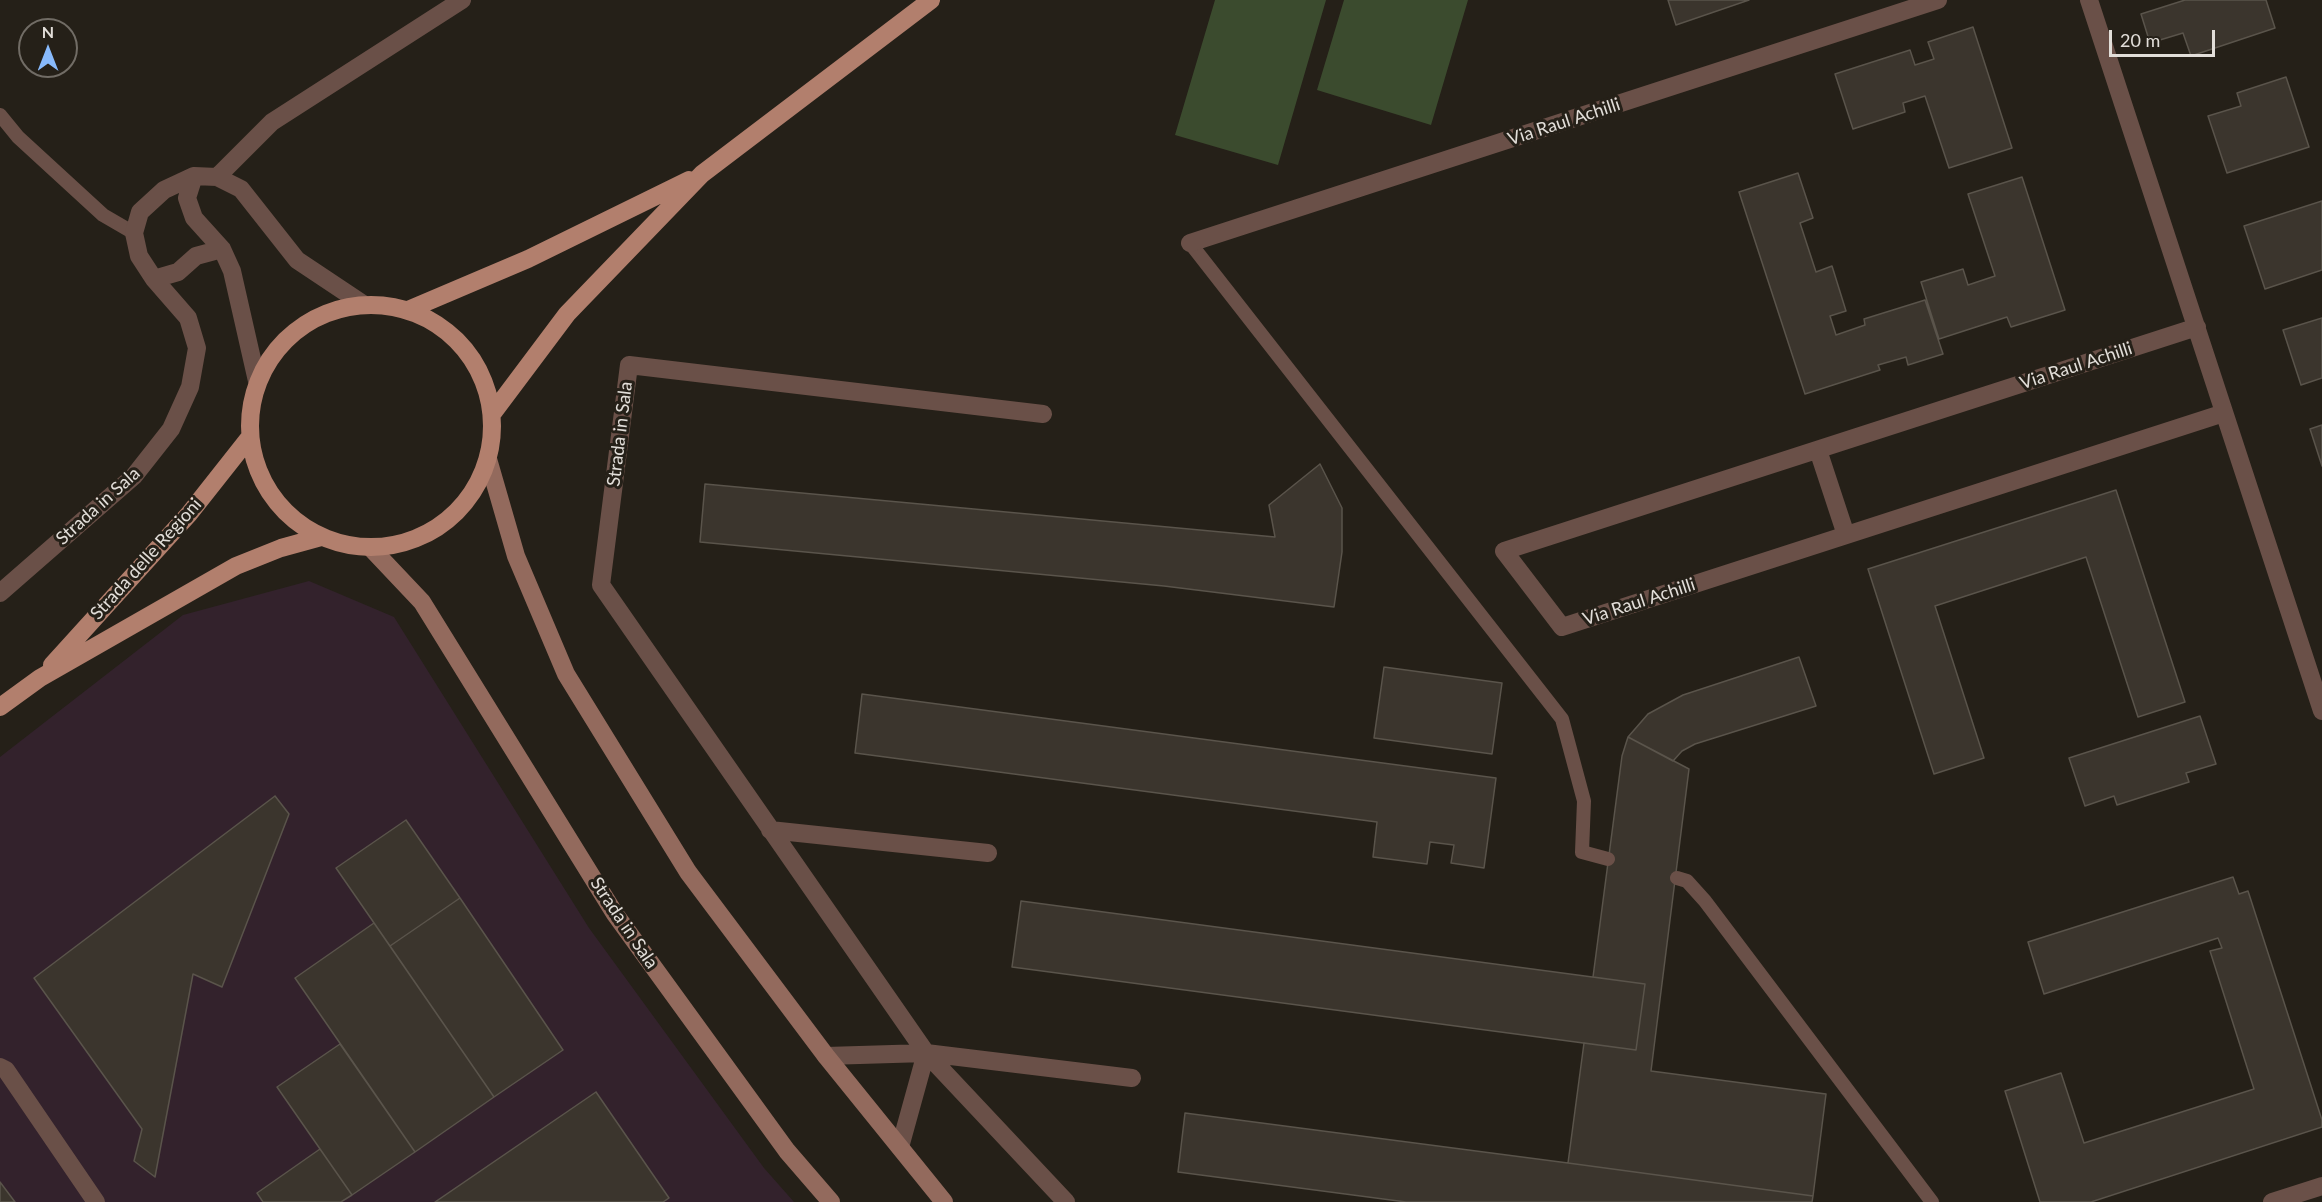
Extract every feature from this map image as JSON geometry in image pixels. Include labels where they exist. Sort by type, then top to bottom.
[{"type":"main road","points":[[492,414],[567,314],[702,174],[931,0]]},
{"type":"main road","points":[[408,310],[528,259],[702,174]]},
{"type":"main road","points":[[363,304],[386,305],[408,310],[440,326],[466,349],[484,380],[492,414],[492,437],[488,459],[471,495],[444,523],[409,541],[370,547],[345,544],[321,537],[294,520],[272,497],[257,469],[249,438],[250,409],[257,381],[274,351],[299,327],[329,311],[363,304]]},
{"type":"main road","name":"Strada delle Regioni","points":[[40,678],[189,514],[249,438]]},
{"type":"main road","name":"Strada delle Regioni","points":[[0,707],[40,678],[236,566],[280,548],[321,537]]},
{"type":"street","points":[[217,177],[272,122],[462,0]]},
{"type":"street","name":"Via Raul Achilli","points":[[1190,243],[1938,0]]},
{"type":"street","points":[[2089,0],[2322,711]]},
{"type":"street","points":[[194,176],[187,198],[194,218],[222,249],[232,271],[257,381]]},
{"type":"street","points":[[134,233],[140,212],[164,190],[194,176],[217,177],[241,189],[297,260],[363,304]]},
{"type":"street","name":"Strada in Sala","points":[[0,592],[134,476],[171,429],[190,387],[196,348],[188,318],[154,279],[139,256],[134,233]]},
{"type":"street","points":[[154,279],[178,272],[196,256],[222,249]]},
{"type":"street","name":"Via Raul Achilli","points":[[2196,327],[1504,551],[1562,627],[2224,413]]},
{"type":"street","name":"Strada in Sala","points":[[1042,414],[629,365],[601,585],[926,1053],[1066,1202]]},
{"type":"street","points":[[1818,450],[1846,535]]},
{"type":"street","points":[[488,459],[516,556],[566,674],[687,872],[826,1056],[944,1202]]},
{"type":"street","name":"Strada in Sala","points":[[370,547],[422,602],[615,914],[787,1151],[831,1202]]},
{"type":"street","points":[[770,830],[988,853]]},
{"type":"street","points":[[826,1056],[926,1053],[1132,1078]]},
{"type":"street","points":[[900,1147],[926,1053]]},
{"type":"street","points":[[0,1067],[6,1070],[96,1202]]},
{"type":"street","points":[[2272,1202],[2322,1186]]},
{"type":"lane","points":[[0,116],[49,167],[103,215],[134,233]]},
{"type":"lane","points":[[1190,243],[1562,719],[1584,801],[1582,852],[1608,859]]},
{"type":"lane","points":[[1677,878],[1687,881],[1705,901],[1932,1202]]},
{"type":"shaded area","points":[[309,581],[394,617],[589,928],[764,1168],[794,1202],[0,1202],[0,757],[183,615]]},
{"type":"green space","points":[[1215,0],[1326,0],[1278,165],[1175,135]]},
{"type":"green space","points":[[1344,0],[1468,0],[1431,125],[1317,90]]},
{"type":"building","points":[[1668,0],[1749,0],[1676,25]]},
{"type":"building","points":[[2185,0],[2266,0],[2275,28],[2191,56],[2183,33],[2150,43],[2141,14]]},
{"type":"building","points":[[1973,27],[2012,148],[1949,168],[1925,96],[1903,103],[1905,112],[1853,129],[1835,74],[1910,50],[1915,65],[1934,59],[1928,42]]},
{"type":"building","points":[[2286,77],[2309,147],[2227,173],[2208,116],[2241,106],[2237,93]]},
{"type":"building","points":[[1798,173],[1813,218],[1800,223],[1816,272],[1832,266],[1846,311],[1830,316],[1836,335],[1865,325],[1864,319],[1925,300],[1943,354],[1908,365],[1906,357],[1878,365],[1880,370],[1805,394],[1739,192]]},
{"type":"building","points":[[2022,177],[2065,310],[2011,327],[2007,317],[1939,339],[1921,282],[1963,269],[1968,285],[1995,276],[1968,194]]},
{"type":"building","points":[[2322,201],[2322,270],[2265,289],[2244,226]]},
{"type":"building","points":[[2322,318],[2322,378],[2301,385],[2283,330]]},
{"type":"building","points":[[2322,425],[2322,466],[2310,429]]},
{"type":"building","points":[[1320,464],[1342,508],[1342,552],[1334,607],[1164,586],[700,542],[705,484],[1275,537],[1269,505]]},
{"type":"building","points":[[2116,490],[2185,702],[2138,717],[2086,557],[1935,606],[1984,758],[1934,774],[1868,569]]},
{"type":"building","points":[[1799,657],[1816,706],[1695,744],[1682,751],[1673,761],[1628,737],[1648,714],[1683,695]]},
{"type":"building","points":[[1384,667],[1502,683],[1492,754],[1374,738]]},
{"type":"building","points":[[862,694],[1496,778],[1484,868],[1451,863],[1454,845],[1430,842],[1427,864],[1373,857],[1377,822],[855,753]]},
{"type":"building","points":[[2200,716],[2216,764],[2186,773],[2189,782],[2117,805],[2114,796],[2085,806],[2069,758]]},
{"type":"building","points":[[1628,737],[1689,769],[1651,1071],[1826,1094],[1813,1196],[1568,1163],[1584,1043],[1636,1050],[1645,984],[1593,977],[1622,756]]},
{"type":"building","points":[[275,796],[289,814],[222,987],[193,974],[155,1177],[134,1161],[142,1129],[34,978]]},
{"type":"building","points":[[406,820],[460,898],[390,946],[336,868]]},
{"type":"building","points":[[2233,877],[2239,894],[2248,891],[2322,1120],[2322,1127],[2091,1202],[2040,1202],[2005,1091],[2061,1073],[2084,1143],[2254,1089],[2210,951],[2222,948],[2218,938],[2044,994],[2028,942]]},
{"type":"building","points":[[460,898],[563,1050],[494,1097],[390,946]]},
{"type":"building","points":[[1021,901],[1645,984],[1636,1050],[1012,967]]},
{"type":"building","points":[[374,923],[494,1097],[415,1152],[295,978]]},
{"type":"building","points":[[340,1044],[415,1152],[352,1195],[277,1087]]},
{"type":"building","points":[[596,1092],[669,1198],[663,1202],[435,1202]]},
{"type":"building","points":[[1185,1113],[1813,1196],[1812,1202],[1406,1202],[1178,1172]]},
{"type":"building","points":[[320,1149],[352,1195],[341,1202],[263,1202],[257,1193]]},
{"type":"building","points":[[0,1182],[15,1202],[0,1202]]}]
